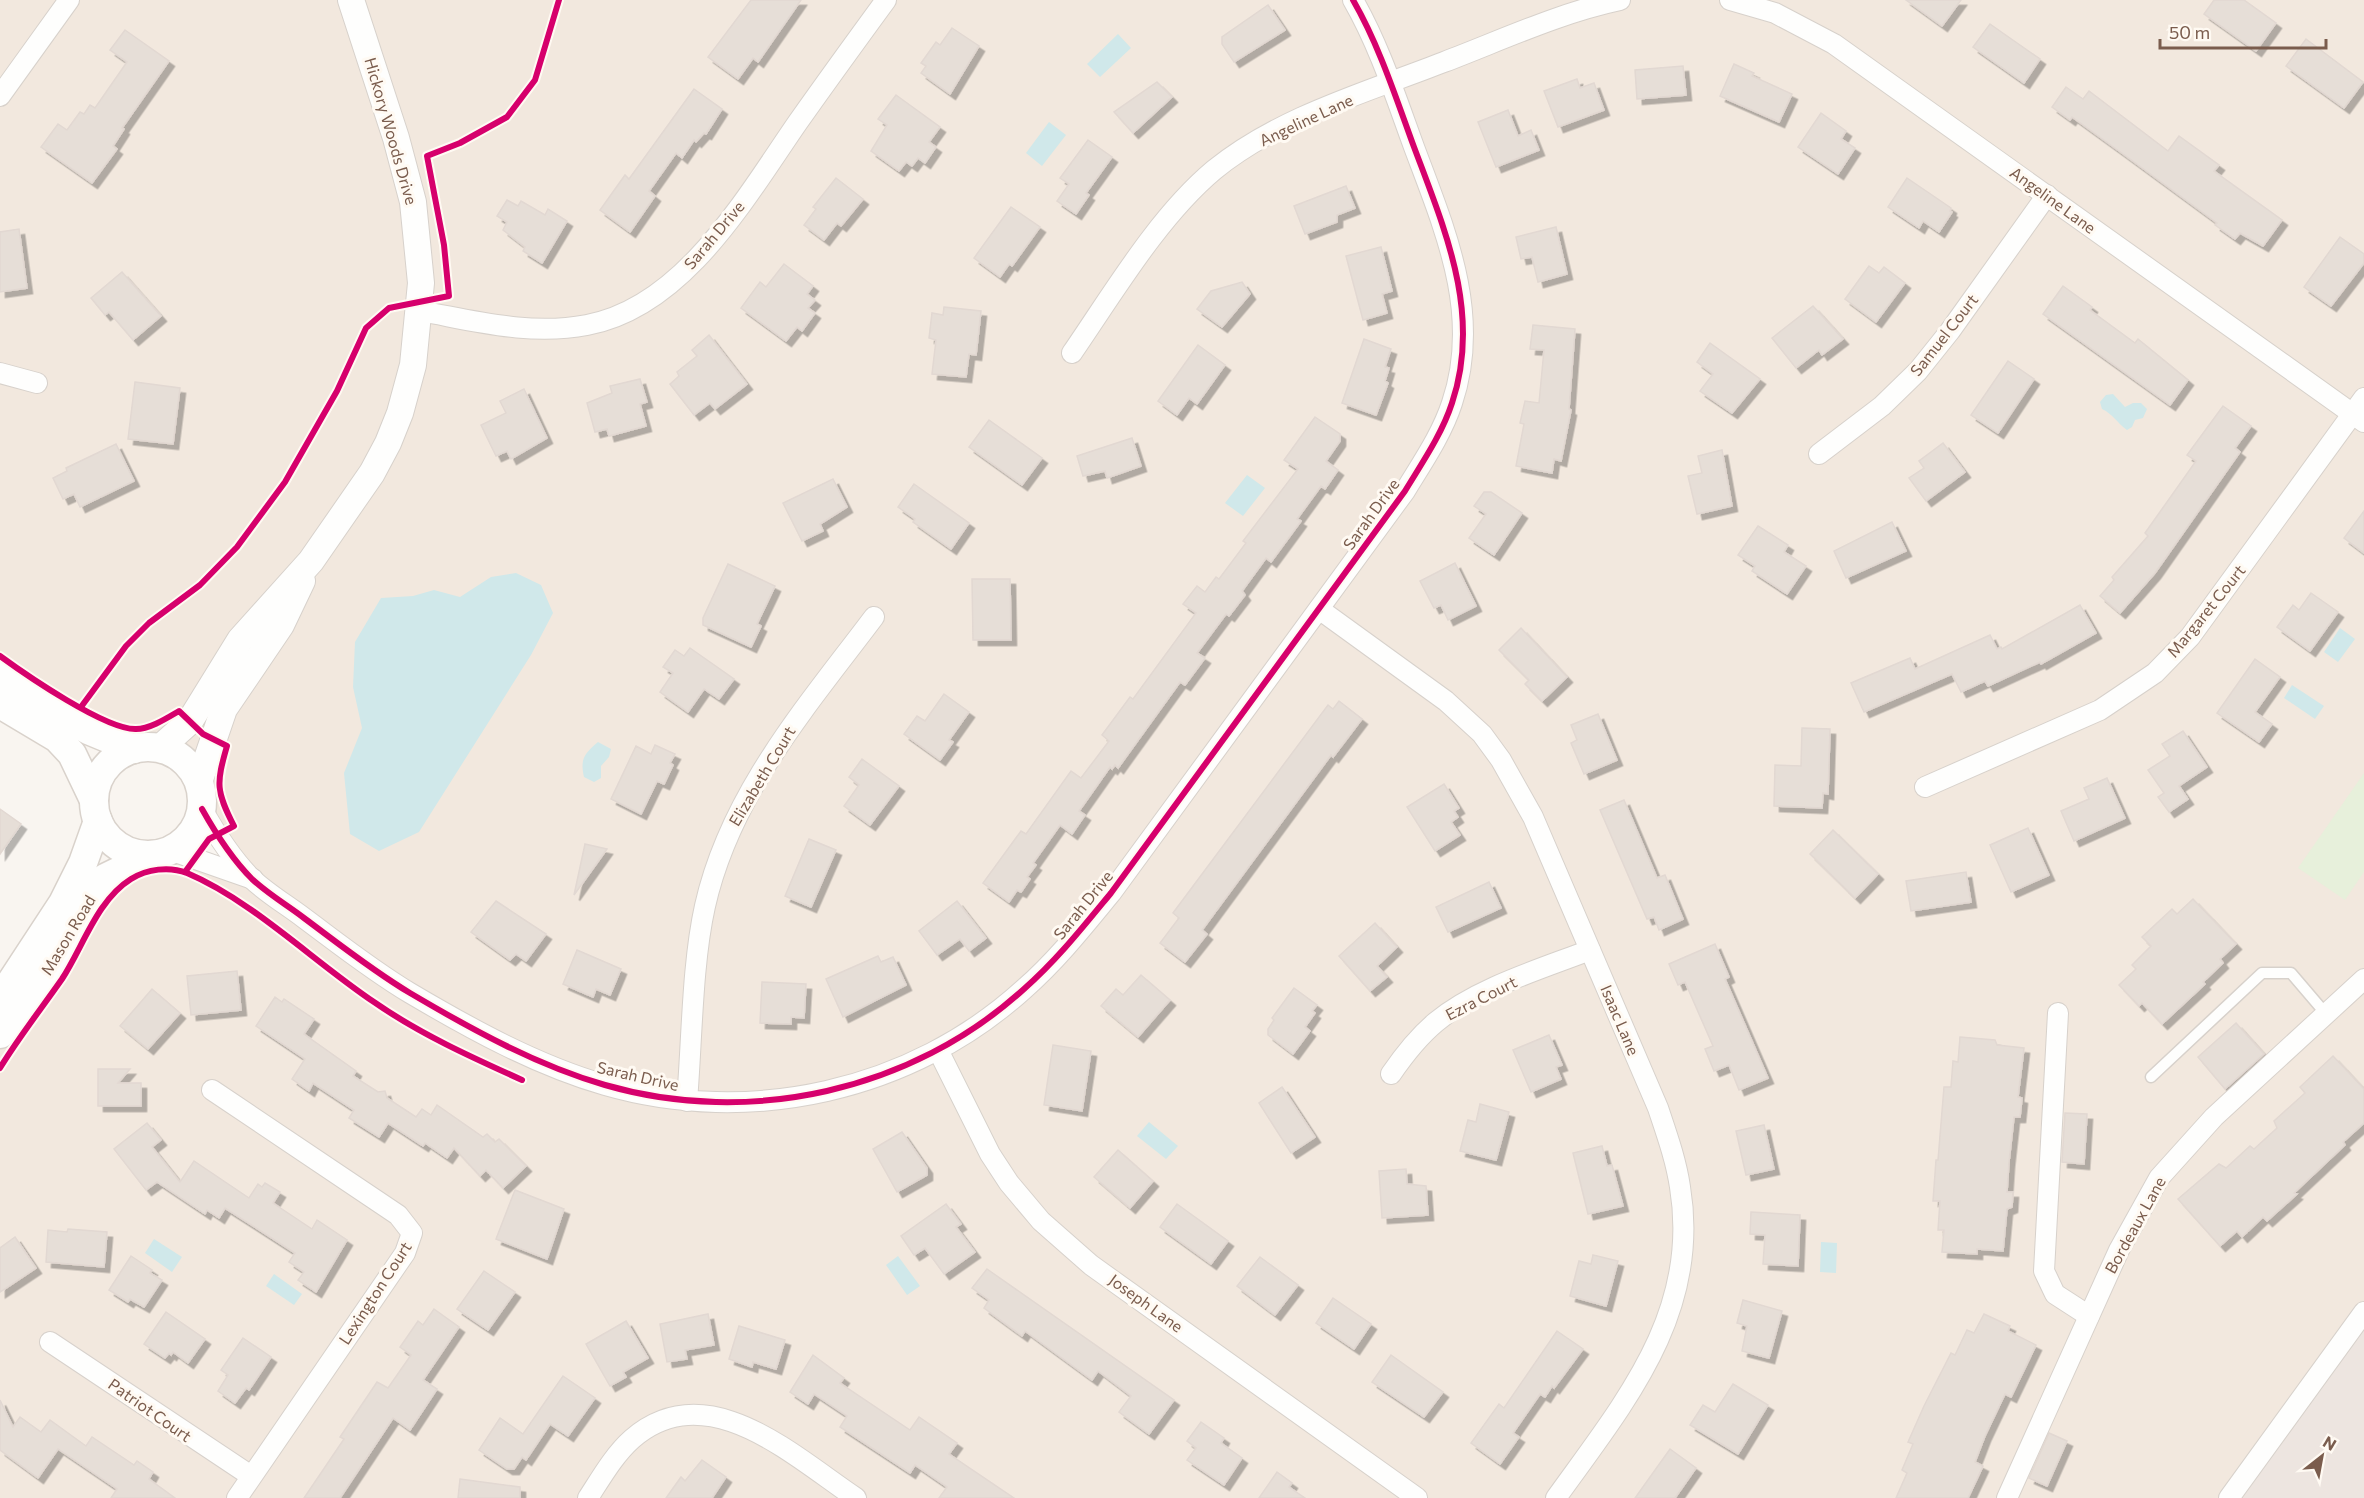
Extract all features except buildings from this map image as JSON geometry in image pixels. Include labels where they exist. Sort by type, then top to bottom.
[{"type":"main road","points":[[0,674],[56,714],[88,730],[182,759],[200,796],[196,826],[185,841],[161,853],[135,853],[120,846],[107,836],[72,754],[57,738],[0,704]]},
{"type":"main road","points":[[96,811],[97,783],[105,768],[118,756],[147,748]]},
{"type":"main road","name":"Mason Road","points":[[0,999],[63,903],[83,862],[96,811]]},
{"type":"main road","name":"Mason Road","points":[[0,1034],[60,954],[92,893],[105,878],[161,853]]},
{"type":"street","points":[[0,96],[69,0]]},
{"type":"street","name":"Hickory Woods Drive","points":[[147,748],[190,721],[240,640],[311,561],[372,473],[388,443],[413,365],[420,311],[420,250],[413,202],[396,138],[351,0]]},
{"type":"street","name":"Sarah Drive","points":[[420,311],[522,330],[556,330],[589,325],[634,307],[676,279],[700,256],[741,204],[886,0]]},
{"type":"street","name":"Sarah Drive","points":[[200,796],[216,836],[253,879],[378,974],[452,1018],[541,1062],[594,1081],[652,1096],[687,1101],[718,1103],[768,1101],[817,1094],[865,1081],[938,1050],[969,1032],[1022,992],[1058,957],[1111,893],[1405,491],[1431,448],[1452,404],[1463,356],[1464,324],[1454,259],[1390,83],[1353,0]]},
{"type":"street","name":"Angeline Lane","points":[[1072,353],[1147,246],[1178,207],[1213,171],[1240,152],[1298,120],[1390,83],[1563,16],[1620,0]]},
{"type":"street","name":"Angeline Lane","points":[[1730,0],[1775,13],[1834,44],[2360,412]]},
{"type":"street","name":"Samuel Court","points":[[1819,454],[1881,406],[1918,371],[1950,331],[2047,195]]},
{"type":"street","points":[[0,373],[37,383]]},
{"type":"street","name":"Margaret Court","points":[[1925,787],[2100,710],[2155,673],[2190,637],[2360,412]]},
{"type":"street","name":"Hickory Woods Drive","points":[[200,796],[224,710],[281,625],[311,561]]},
{"type":"street","name":"Isaac Lane","points":[[1319,609],[1446,701],[1482,734],[1501,760],[1533,818],[1590,950],[1664,1127],[1680,1187],[1683,1236],[1678,1284],[1664,1331],[1650,1361],[1625,1403],[1556,1498]]},
{"type":"street","name":"Elizabeth Court","points":[[687,1101],[700,940],[705,906],[718,857],[731,826],[755,782],[874,617]]},
{"type":"street","name":"Sarah Drive","points":[[161,853],[253,879]]},
{"type":"street","name":"Ezra Court","points":[[1391,1074],[1412,1045],[1437,1021],[1466,1002],[1590,950]]},
{"type":"street","name":"Bordeaux Lane","points":[[2007,1498],[2119,1250],[2159,1178],[2214,1117],[2364,979]]},
{"type":"street","points":[[2058,1013],[2044,1271],[2055,1294],[2089,1316]]},
{"type":"street","name":"Joseph Lane","points":[[938,1050],[990,1154],[1009,1183],[1041,1221],[1092,1265],[1417,1498]]},
{"type":"street","name":"Lexington Court","points":[[212,1090],[398,1215],[412,1233],[405,1253],[237,1498]]},
{"type":"street","points":[[2229,1498],[2364,1312]]},
{"type":"street","name":"Patriot Court","points":[[50,1342],[251,1476]]},
{"type":"street","points":[[588,1498],[632,1440],[660,1422],[694,1415],[727,1418],[758,1432],[856,1498]]},
{"type":"lane","points":[[2151,1077],[2262,973],[2290,973],[2326,1014]]},
{"type":"shaded area","points":[[0,0],[2364,0],[2364,1312],[2229,1498],[0,1498],[0,1034],[92,893],[152,855],[251,879],[202,809],[201,789],[192,769],[182,759],[171,752],[147,747],[0,674]]},
{"type":"shaded area","points":[[2364,1312],[2364,1498],[2227,1498]]},
{"type":"green space","points":[[2364,773],[2364,872],[2345,900],[2298,868]]},
{"type":"water","points":[[1118,34],[1131,48],[1100,77],[1087,64]]},
{"type":"water","points":[[1049,122],[1066,135],[1042,166],[1026,153]]},
{"type":"water","points":[[2113,394],[2125,407],[2133,403],[2141,403],[2147,409],[2143,418],[2135,420],[2132,427],[2127,430],[2102,409],[2100,402],[2106,395]]},
{"type":"water","points":[[1247,475],[1265,488],[1243,516],[1225,503]]},
{"type":"water","points":[[516,573],[541,585],[553,613],[531,655],[419,832],[379,851],[350,834],[344,773],[362,728],[353,687],[355,642],[381,598],[413,596],[434,590],[460,597],[491,577]]},
{"type":"water","points":[[2340,628],[2355,639],[2338,662],[2324,652]]},
{"type":"water","points":[[2292,685],[2324,706],[2315,719],[2284,698]]},
{"type":"water","points":[[598,742],[611,749],[609,757],[601,766],[601,778],[594,782],[584,777],[583,761],[586,754]]},
{"type":"water","points":[[1149,1122],[1178,1146],[1166,1159],[1137,1136]]},
{"type":"water","points":[[154,1239],[182,1257],[172,1272],[145,1253]]},
{"type":"water","points":[[1821,1242],[1837,1243],[1836,1273],[1820,1272]]},
{"type":"water","points":[[898,1256],[920,1286],[907,1295],[886,1265]]},
{"type":"water","points":[[274,1274],[302,1294],[294,1305],[266,1286]]},
{"type":"cycle path","points":[[81,707],[126,646],[149,623],[200,585],[237,547],[285,482],[337,391],[366,328],[389,308],[449,296],[444,245],[427,156],[460,143],[507,117],[535,80],[559,0]]},
{"type":"cycle path","points":[[202,809],[225,846],[252,879],[383,976],[504,1045],[579,1077],[605,1085],[660,1097],[716,1102],[772,1100],[827,1091],[880,1075],[932,1053],[980,1024],[1048,967],[1111,893],[1405,491],[1448,415],[1460,370],[1463,337],[1456,273],[1448,241],[1394,91],[1371,35],[1353,0]]},
{"type":"cycle path","points":[[0,656],[66,700],[106,721],[123,727],[141,729],[158,723],[179,711],[203,734],[227,746],[221,770],[220,787],[224,804],[234,826],[209,839],[185,872]]},
{"type":"cycle path","points":[[0,1068],[62,979],[109,899],[131,879],[151,871],[166,869],[187,873],[236,899],[391,1014],[446,1044],[522,1080]]}]
